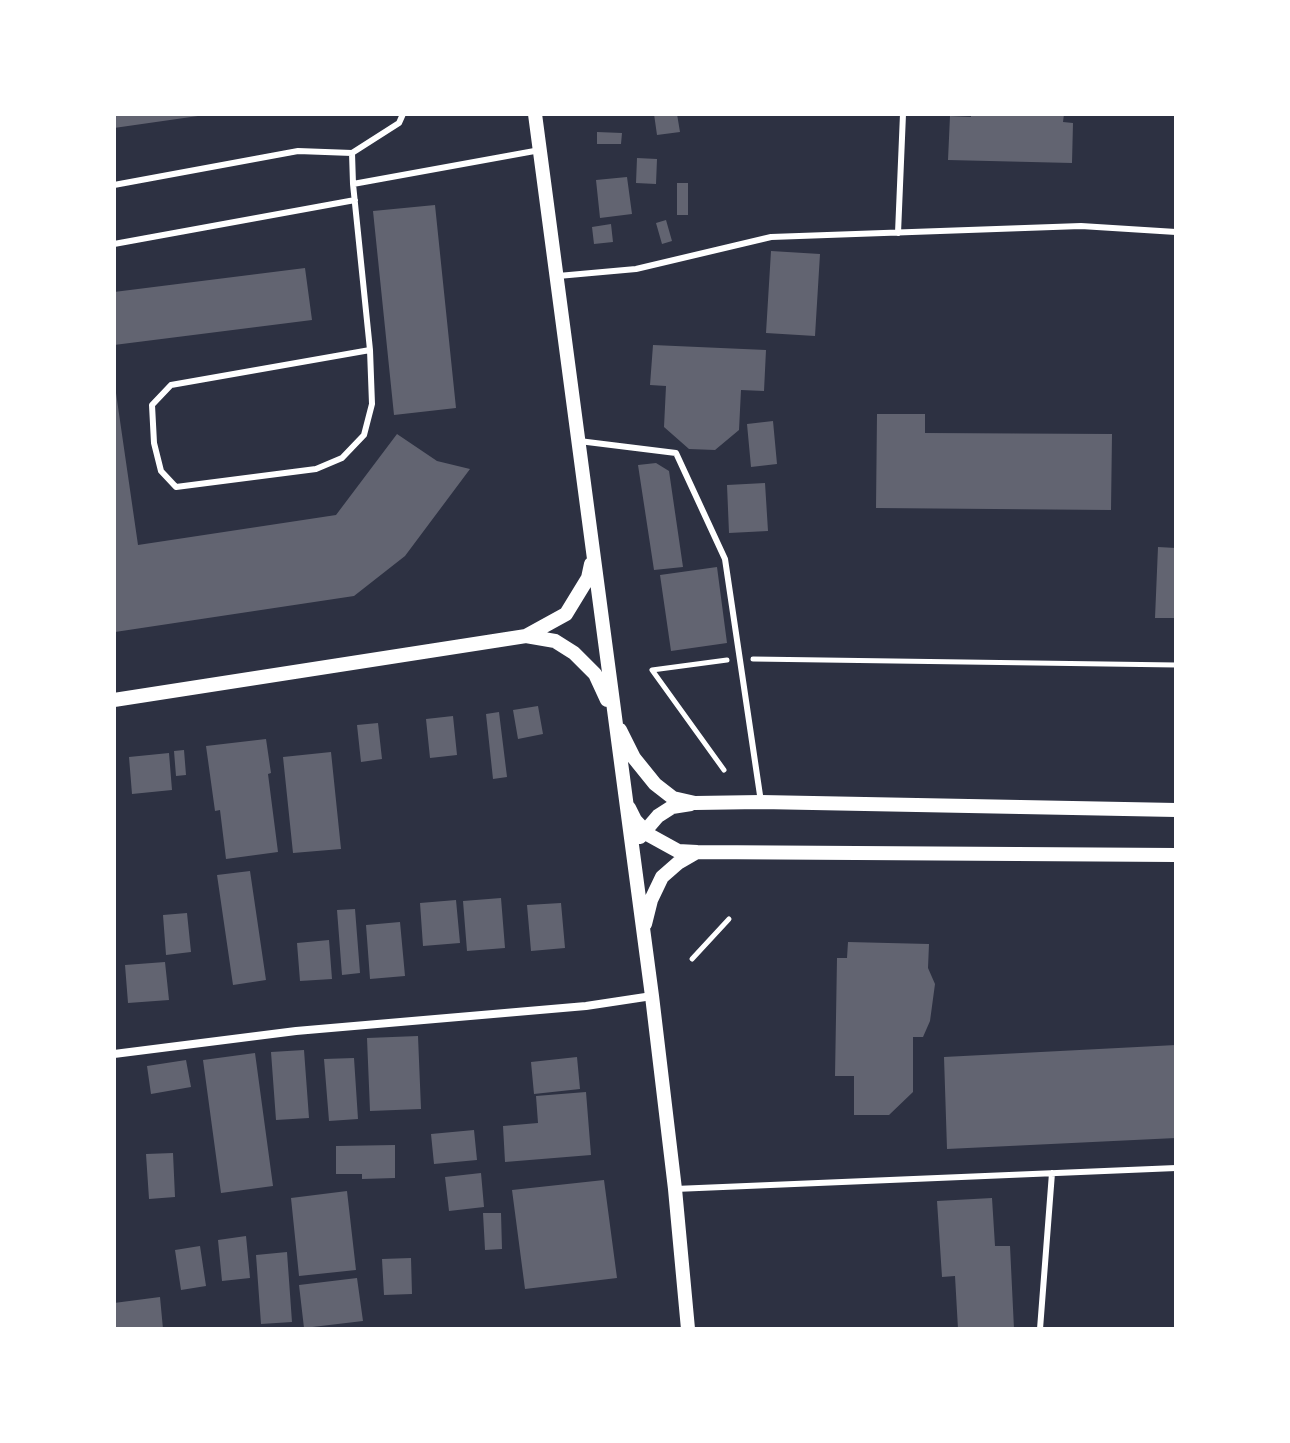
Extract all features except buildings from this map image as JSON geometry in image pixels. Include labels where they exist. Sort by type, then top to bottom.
[{"type":"street","points":[[535,114],[652,996],[688,1329]]},
{"type":"street","points":[[526,636],[566,614],[588,578],[593,552]]},
{"type":"street","points":[[114,700],[526,636],[555,641],[587,663],[604,690],[634,758],[655,784],[673,798],[695,803]]},
{"type":"street","points":[[625,801],[635,820],[645,830],[678,851],[1176,855]]},
{"type":"street","points":[[633,861],[638,841],[658,816],[672,807],[695,803],[1176,810]]},
{"type":"street","points":[[643,936],[651,900],[662,877],[697,852]]},
{"type":"street","points":[[114,1054],[296,1031],[586,1006],[652,996]]},
{"type":"lane","points":[[114,185],[298,151],[352,153],[399,123],[403,114]]},
{"type":"lane","points":[[898,233],[903,114]]},
{"type":"lane","points":[[353,184],[540,150]]},
{"type":"lane","points":[[352,153],[370,350],[372,404],[364,435],[342,458],[316,469],[176,487],[161,471],[154,443],[152,405],[171,385],[370,350]]},
{"type":"lane","points":[[114,244],[355,200]]},
{"type":"lane","points":[[558,276],[636,269],[771,237],[1081,226],[1176,232]]},
{"type":"lane","points":[[579,441],[676,453],[725,559],[761,802]]},
{"type":"lane","points":[[675,1189],[1176,1168]]},
{"type":"lane","points":[[1040,1329],[1052,1173]]},
{"type":"path","points":[[724,770],[652,670],[741,658],[1176,665]]},
{"type":"path","points":[[692,959],[729,919]]}]
